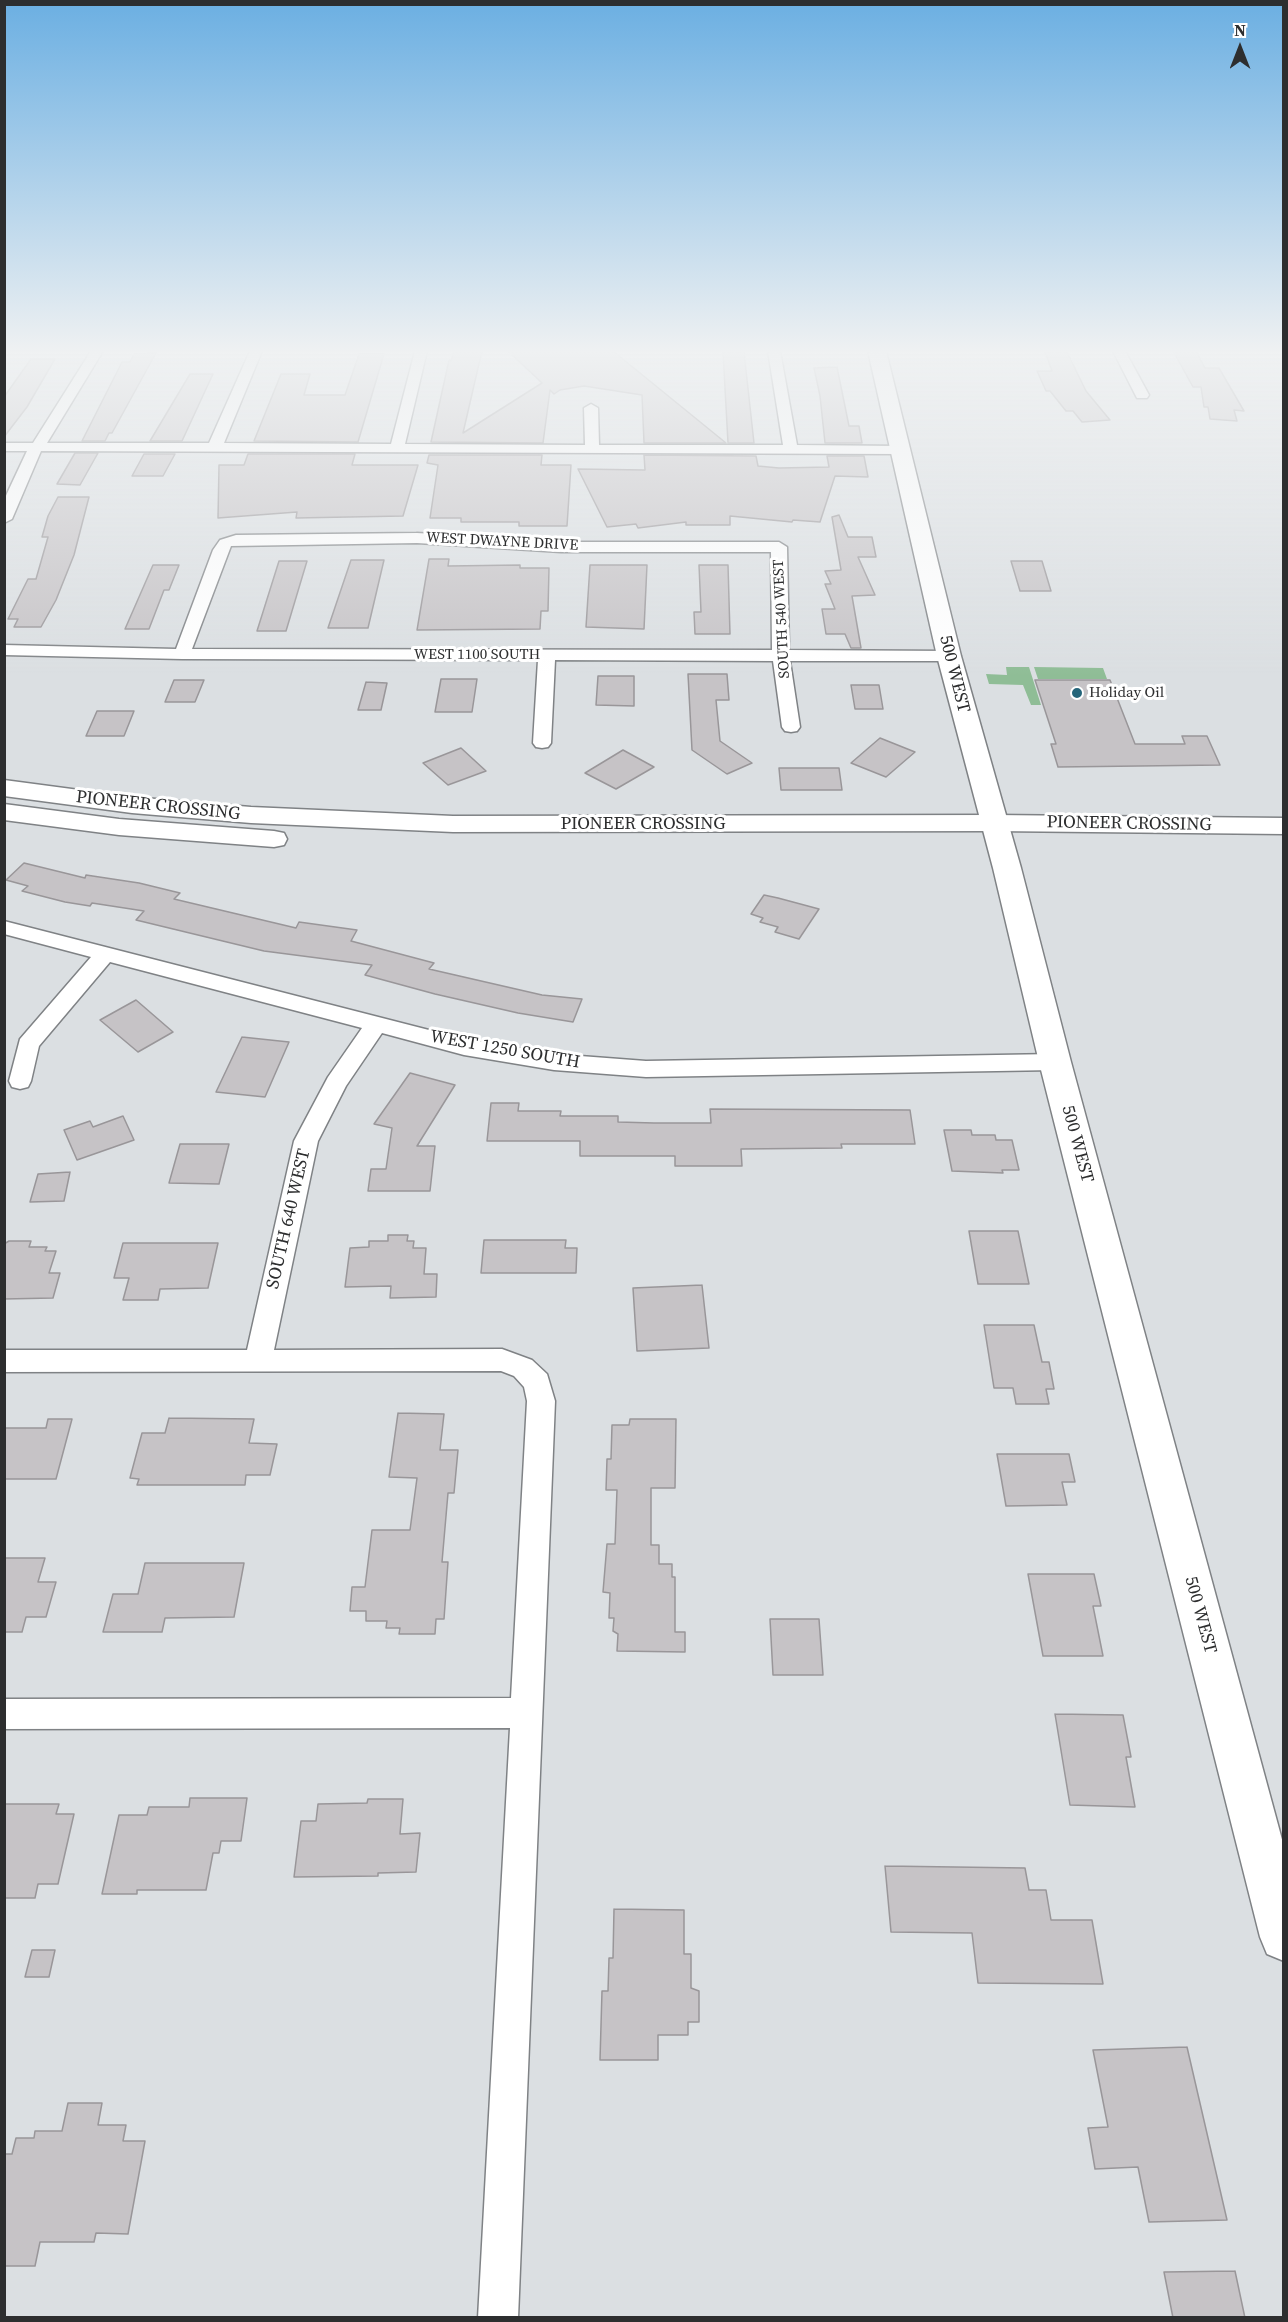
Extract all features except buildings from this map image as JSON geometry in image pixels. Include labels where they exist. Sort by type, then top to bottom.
[{"type":"main road","name":"500 WEST","points":[[903,459],[949,656],[1055,1062],[1276,1878],[1284,1937]]},
{"type":"main road","name":"PIONEER CROSSING","points":[[4,788],[132,805],[362,821],[997,834],[1284,849]]},
{"type":"main road","name":"PIONEER CROSSING","points":[[4,812],[119,827],[242,838],[442,846],[1284,826]]},
{"type":"street","points":[[4,519],[21,473],[30,459]]},
{"type":"street","name":"WEST DWAYNE DRIVE","points":[[182,654],[225,543],[249,539],[417,538],[561,547],[779,547]]},
{"type":"street","name":"SOUTH 540 WEST","points":[[779,547],[781,656],[791,727]]},
{"type":"street","name":"WEST 1100 SOUTH","points":[[4,651],[182,654],[949,656]]},
{"type":"street","points":[[542,743],[547,655]]},
{"type":"street","name":"WEST 1250 SOUTH","points":[[4,927],[464,1047],[554,1062],[646,1069],[1055,1062]]},
{"type":"street","points":[[20,1081],[28,1044],[106,953]]},
{"type":"street","name":"SOUTH 640 WEST","points":[[258,1360],[306,1141],[330,1092],[376,1025]]},
{"type":"street","points":[[4,1361],[502,1360],[523,1368],[537,1382],[541,1401],[498,2318]]},
{"type":"street","points":[[4,1714],[526,1713]]},
{"type":"green space","points":[[1006,667],[1029,667],[1041,705],[1031,705],[1023,685],[989,684],[986,674],[1007,675]]},
{"type":"green space","points":[[1034,667],[1103,668],[1107,679],[1038,679]]},
{"type":"place","name":"Holiday Oil","points":[[1077,693]]}]
